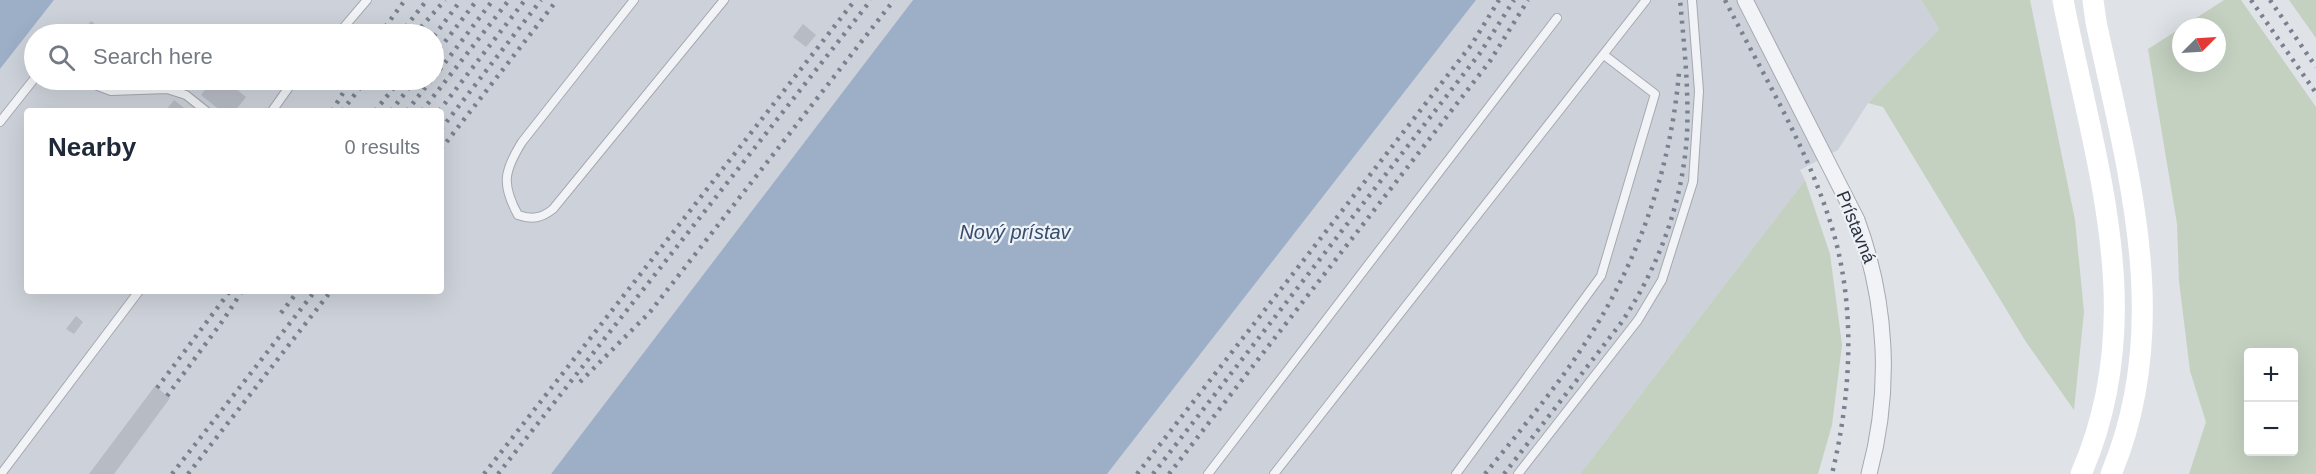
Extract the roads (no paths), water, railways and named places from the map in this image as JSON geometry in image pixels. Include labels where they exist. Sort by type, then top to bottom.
[{"type":"main road","points":[[2063,0],[2112,243],[2116,289],[2114,340],[2108,390],[2094,445],[2081,474]]},
{"type":"main road","points":[[2093,0],[2139,239],[2144,302],[2138,381],[2129,420],[2111,474]]},
{"type":"street","name":"Prístavná","points":[[1745,0],[1857,220],[1868,249],[1880,308],[1884,358],[1881,420],[1869,474]]},
{"type":"lane","points":[[347,24],[367,0]]},
{"type":"lane","points":[[634,0],[522,142],[512,158],[506,179],[508,196],[518,215],[528,219],[543,217],[553,209],[724,0]]},
{"type":"lane","points":[[1274,474],[1646,0]]},
{"type":"lane","points":[[1518,474],[1638,320],[1662,280],[1693,182],[1699,91],[1692,0]]},
{"type":"lane","points":[[1208,474],[1557,18]]},
{"type":"lane","points":[[1456,474],[1601,276],[1655,94],[1604,55]]},
{"type":"lane","points":[[0,122],[25,90]]},
{"type":"lane","points":[[108,90],[140,90]]},
{"type":"lane","points":[[171,90],[186,95],[202,108]]},
{"type":"lane","points":[[274,108],[287,90]]},
{"type":"lane","points":[[1,474],[137,294]]},
{"type":"water","points":[[0,0],[54,0],[35,24],[24,24],[24,38],[0,69]]},
{"type":"water","name":"Nový prístav","points":[[913,0],[1476,0],[1107,474],[551,474]]},
{"type":"railway","points":[[387,24],[405,0]]},
{"type":"railway","points":[[408,24],[427,0]]},
{"type":"railway","points":[[424,24],[445,0]]},
{"type":"railway","points":[[443,24],[461,0]]},
{"type":"railway","points":[[444,43],[477,0]]},
{"type":"railway","points":[[444,64],[493,0]]},
{"type":"railway","points":[[444,83],[509,0]]},
{"type":"railway","points":[[441,108],[525,0]]},
{"type":"railway","points":[[444,125],[541,0]]},
{"type":"railway","points":[[444,145],[557,0]]},
{"type":"railway","points":[[484,474],[855,0]]},
{"type":"railway","points":[[498,474],[871,0]]},
{"type":"railway","points":[[580,382],[650,312],[894,0]]},
{"type":"railway","points":[[1137,474],[1472,44],[1499,0]]},
{"type":"railway","points":[[1153,474],[1480,53],[1514,0]]},
{"type":"railway","points":[[1169,474],[1490,61],[1528,0]]},
{"type":"railway","points":[[1504,474],[1621,323],[1647,279],[1667,233],[1680,184],[1687,134],[1687,83],[1680,0]]},
{"type":"railway","points":[[1725,0],[1784,113],[1811,171],[1833,231],[1840,261],[1848,322],[1847,383],[1832,474]]},
{"type":"railway","points":[[2251,0],[2316,93]]},
{"type":"railway","points":[[2270,0],[2316,67]]},
{"type":"railway","points":[[1485,474],[1571,364],[1602,317],[1619,284],[1635,250],[1659,181],[1675,109],[1679,72]]},
{"type":"railway","points":[[334,108],[345,90]]},
{"type":"railway","points":[[344,108],[358,90]]},
{"type":"railway","points":[[377,108],[392,90]]},
{"type":"railway","points":[[393,108],[407,90]]},
{"type":"railway","points":[[409,108],[423,90]]},
{"type":"railway","points":[[424,108],[438,90]]},
{"type":"railway","points":[[157,388],[228,294]]},
{"type":"railway","points":[[167,396],[240,294]]},
{"type":"railway","points":[[281,313],[296,294]]},
{"type":"railway","points":[[172,474],[313,294]]},
{"type":"railway","points":[[188,474],[329,294]]}]
